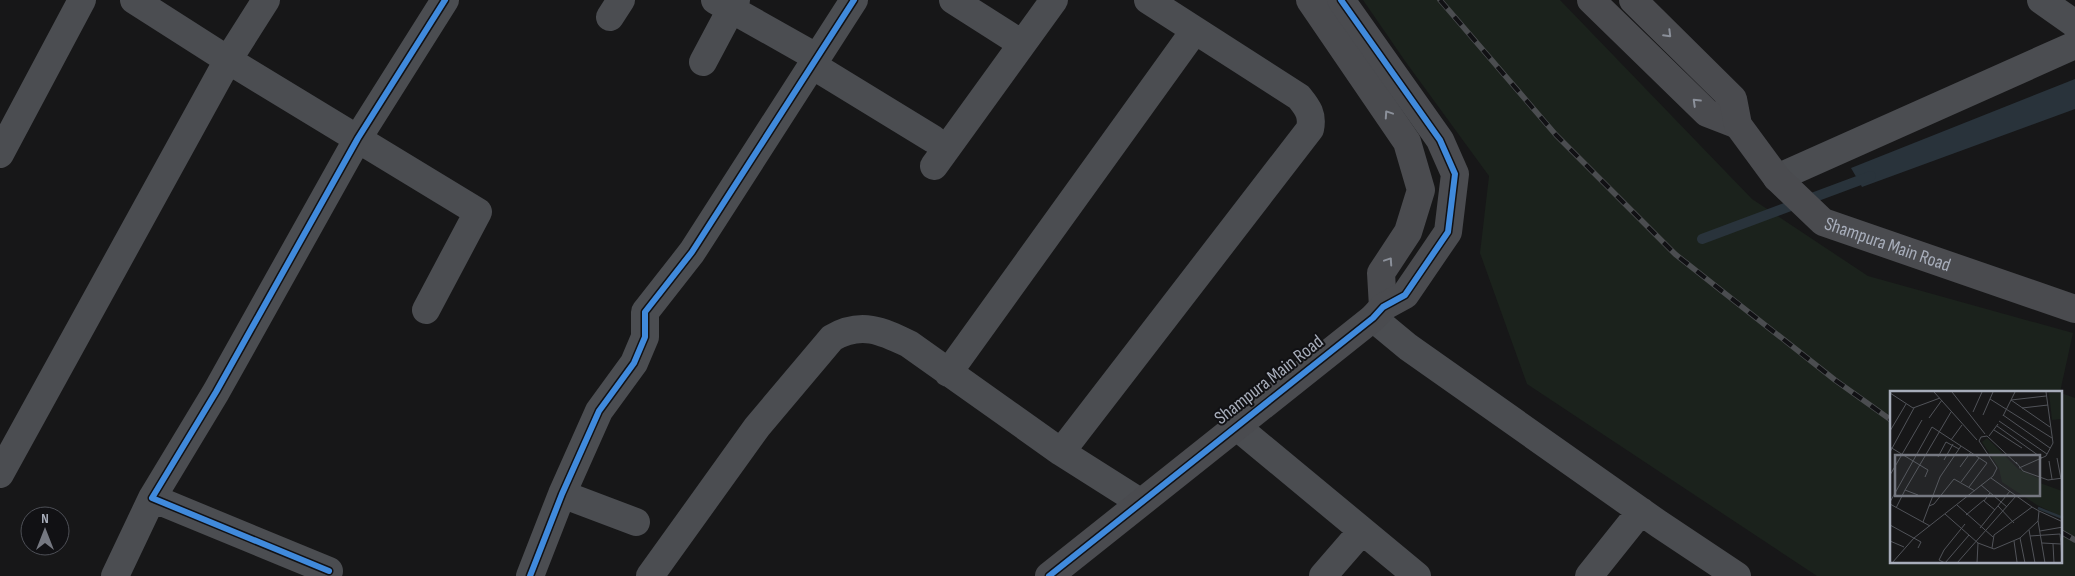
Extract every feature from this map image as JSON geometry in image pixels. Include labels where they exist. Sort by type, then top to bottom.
[{"type":"street","points":[[0,154],[82,0]]},
{"type":"street","points":[[134,0],[228,60],[478,212],[426,310]]},
{"type":"street","points":[[0,474],[228,60],[266,0]]},
{"type":"street","points":[[115,576],[152,498],[216,392],[358,138],[445,0]]},
{"type":"street","points":[[530,576],[562,494],[599,411],[634,363],[645,337],[645,312],[692,252],[854,0]]},
{"type":"street","points":[[953,0],[1022,44]]},
{"type":"street","points":[[934,166],[1054,0]]},
{"type":"street","points":[[1061,452],[1310,129],[1312,119],[1308,109],[1299,97],[1148,0]]},
{"type":"street","points":[[1310,0],[1407,142],[1421,190],[1408,232],[1381,273],[1378,312],[1408,347],[1734,575]]},
{"type":"street","name":"Shampura Main Road","points":[[1049,576],[1378,312],[1405,296],[1448,232],[1455,174],[1440,140],[1341,0]]},
{"type":"street","points":[[1591,0],[1707,113],[1738,124]]},
{"type":"street","name":"Shampura Main Road","points":[[1633,0],[1733,99],[1738,124],[1782,183],[1823,222],[2075,309]]},
{"type":"street","points":[[2041,0],[2075,24]]},
{"type":"street","points":[[703,62],[728,3],[933,139]]},
{"type":"street","points":[[948,373],[1195,30]]},
{"type":"street","points":[[1782,183],[2075,45]]},
{"type":"street","points":[[650,576],[757,427],[832,338],[845,330],[863,328],[886,333],[909,344],[1061,452],[1140,502]]},
{"type":"street","points":[[1236,426],[1417,576]]},
{"type":"street","points":[[562,494],[636,522]]},
{"type":"street","points":[[152,498],[329,571]]},
{"type":"street","points":[[1590,576],[1642,511]]},
{"type":"street","points":[[1323,576],[1362,531]]},
{"type":"shaded area","points":[[1363,0],[1560,0],[1752,199],[1868,276],[2073,333],[2060,391],[1890,391],[1890,564],[2062,564],[2062,393],[2075,398],[2075,576],[1817,576],[1527,384],[1480,253],[1489,176]]},
{"type":"shaded area","points":[[2075,79],[2075,109],[1862,187],[1851,168]]},
{"type":"waterway","points":[[1702,239],[1871,176]]},
{"type":"railway","points":[[1440,0],[1556,135],[1675,254],[1835,380],[1890,419]]},
{"type":"railway","points":[[2062,533],[2075,540]]},
{"type":"cycle path","points":[[329,571],[152,498],[216,392],[358,138],[445,0]]},
{"type":"cycle path","points":[[530,576],[562,494],[599,411],[634,363],[645,337],[645,312],[692,252],[854,0]]},
{"type":"cycle path","points":[[1049,576],[1373,318],[1383,307],[1405,295],[1448,232],[1455,174],[1440,140],[1341,0]]}]
